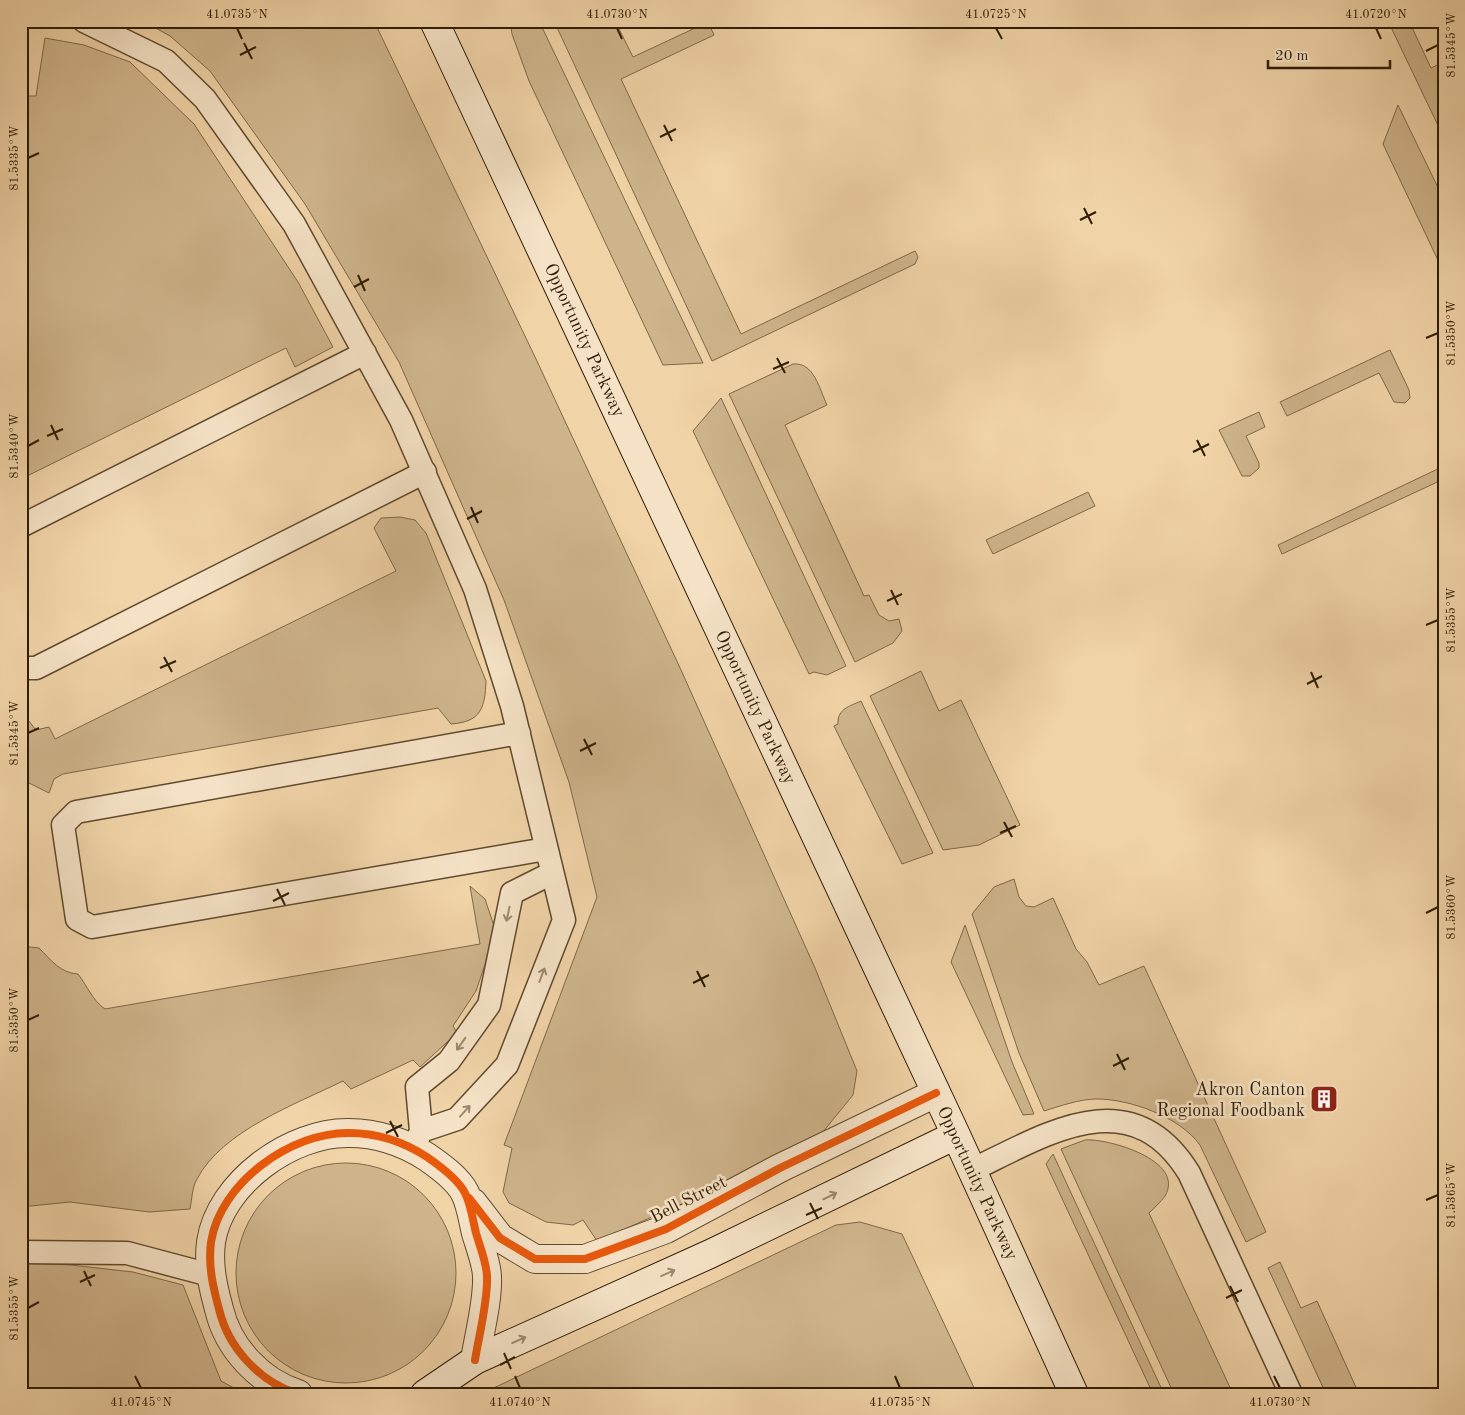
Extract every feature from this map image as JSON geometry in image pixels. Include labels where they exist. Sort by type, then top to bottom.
[{"type":"main road","name":"Opportunity Parkway","points":[[434,21],[956,1135],[1074,1394]]},
{"type":"main road","name":"Bell Street","points":[[298,1394],[259,1372],[243,1357],[222,1322],[210,1275],[211,1241],[223,1208],[242,1180],[269,1159],[307,1140],[348,1133],[417,1140],[465,1193],[500,1238],[535,1259],[585,1259],[666,1229],[780,1168],[936,1093]]},
{"type":"main road","points":[[425,1394],[475,1360],[710,1254],[956,1135]]},
{"type":"main road","name":"Bell Street","points":[[465,1193],[488,1276],[475,1360]]},
{"type":"lane","points":[[84,21],[166,62],[205,99],[294,224],[402,420],[425,472],[475,589],[519,733],[564,920],[507,1064],[457,1119],[417,1140],[417,1088],[449,1061],[489,1005],[512,893],[552,873]]},
{"type":"lane","points":[[21,526],[365,353]]},
{"type":"lane","points":[[21,668],[36,668],[425,472]]},
{"type":"lane","points":[[519,733],[76,812],[63,825],[77,919],[92,927],[546,849]]},
{"type":"lane","points":[[972,1170],[1049,1133],[1081,1122],[1106,1121],[1125,1123],[1157,1137],[1171,1148],[1189,1173],[1291,1394]]},
{"type":"lane","points":[[21,1252],[127,1253],[210,1275]]},
{"type":"shaded area","points":[[143,21],[374,21],[536,359],[681,670],[815,968],[857,1071],[853,1095],[822,1133],[721,1187],[597,1241],[583,1220],[573,1225],[546,1222],[509,1203],[503,1192],[512,1148],[504,1145],[597,897],[569,782],[504,600],[399,362],[305,204],[210,71],[170,36]]},
{"type":"shaded area","points":[[510,21],[539,21],[703,363],[663,365],[529,81],[512,34]]},
{"type":"shaded area","points":[[554,21],[615,21],[633,57],[708,22],[714,35],[621,79],[741,334],[915,251],[918,257],[915,264],[712,361]]},
{"type":"shaded area","points":[[1388,21],[1409,21],[1431,68],[1444,62],[1444,138]]},
{"type":"shaded area","points":[[45,38],[84,45],[130,62],[194,124],[298,282],[333,347],[295,367],[286,348],[21,479],[21,96],[36,96]]},
{"type":"shaded area","points":[[1398,105],[1444,200],[1444,273],[1383,144]]},
{"type":"shaded area","points":[[1390,350],[1409,390],[1410,398],[1405,403],[1394,402],[1379,373],[1287,416],[1280,402]]},
{"type":"shaded area","points":[[793,364],[800,364],[811,372],[827,405],[785,425],[864,596],[869,595],[879,615],[889,621],[899,619],[902,631],[893,643],[855,662],[729,394]]},
{"type":"shaded area","points":[[721,398],[846,666],[827,675],[814,672],[809,674],[693,431]]},
{"type":"shaded area","points":[[1259,412],[1265,427],[1246,436],[1259,463],[1259,468],[1250,476],[1242,476],[1219,430]]},
{"type":"shaded area","points":[[1444,466],[1444,479],[1282,554],[1278,545]]},
{"type":"shaded area","points":[[1088,492],[1095,506],[993,554],[986,540]]},
{"type":"shaded area","points":[[400,517],[415,520],[426,533],[486,681],[482,706],[475,717],[461,723],[451,724],[438,708],[63,774],[54,779],[49,793],[29,783],[21,774],[21,715],[24,715],[36,730],[49,727],[55,739],[396,571],[374,528],[381,518]]},
{"type":"shaded area","points":[[921,671],[939,711],[961,700],[1020,825],[979,845],[943,850],[870,696]]},
{"type":"shaded area","points":[[861,701],[933,853],[902,864],[834,726],[838,724],[842,711]]},
{"type":"shaded area","points":[[1014,879],[1019,897],[1026,906],[1034,907],[1053,898],[1076,949],[1087,962],[1099,985],[1144,966],[1266,1232],[1246,1242],[1200,1145],[1180,1126],[1167,1118],[1139,1106],[1097,1099],[1077,1101],[1044,1111],[1019,1053],[972,914],[994,887]]},
{"type":"shaded area","points":[[470,886],[485,899],[496,932],[476,991],[453,1026],[457,1033],[420,1067],[413,1060],[351,1089],[343,1081],[283,1109],[242,1133],[209,1162],[195,1182],[190,1209],[149,1212],[70,1202],[21,1207],[21,946],[39,948],[61,968],[78,974],[93,997],[105,1009],[480,944]]},
{"type":"shaded area","points":[[965,925],[1012,1062],[1034,1114],[1023,1115],[951,962]]},
{"type":"shaded area","points":[[1085,1140],[1096,1140],[1126,1147],[1155,1162],[1164,1172],[1168,1183],[1165,1196],[1149,1213],[1233,1394],[1174,1394],[1061,1149]]},
{"type":"shaded area","points":[[1053,1154],[1164,1394],[1153,1394],[1046,1164]]},
{"type":"shaded area","points":[[346,1163],[367,1165],[398,1176],[424,1195],[443,1221],[454,1252],[456,1273],[454,1294],[443,1325],[424,1351],[398,1370],[367,1381],[346,1383],[325,1381],[294,1370],[268,1351],[249,1325],[238,1294],[236,1273],[238,1252],[249,1221],[268,1195],[294,1176],[325,1165]]},
{"type":"shaded area","points":[[860,1222],[902,1234],[977,1394],[481,1394],[836,1225]]},
{"type":"shaded area","points":[[1280,1262],[1301,1308],[1317,1301],[1359,1394],[1326,1394],[1268,1268]]},
{"type":"shaded area","points":[[21,1264],[71,1265],[133,1272],[183,1285],[221,1381],[245,1394],[21,1394]]},
{"type":"cycle path","points":[[469,1198],[500,1238],[535,1259],[585,1259],[666,1229],[780,1168],[936,1093]]},
{"type":"cycle path","points":[[298,1394],[284,1389],[259,1372],[238,1350],[230,1337],[223,1323],[213,1284],[210,1260],[211,1242],[217,1220],[228,1200],[243,1181],[282,1151],[304,1141],[327,1135],[359,1133],[399,1143],[432,1161],[448,1173],[462,1188],[469,1203],[487,1272],[485,1307],[475,1360]]},
{"type":"place","name":"Akron Canton Regional Foodbank","points":[[1324,1099]]}]
